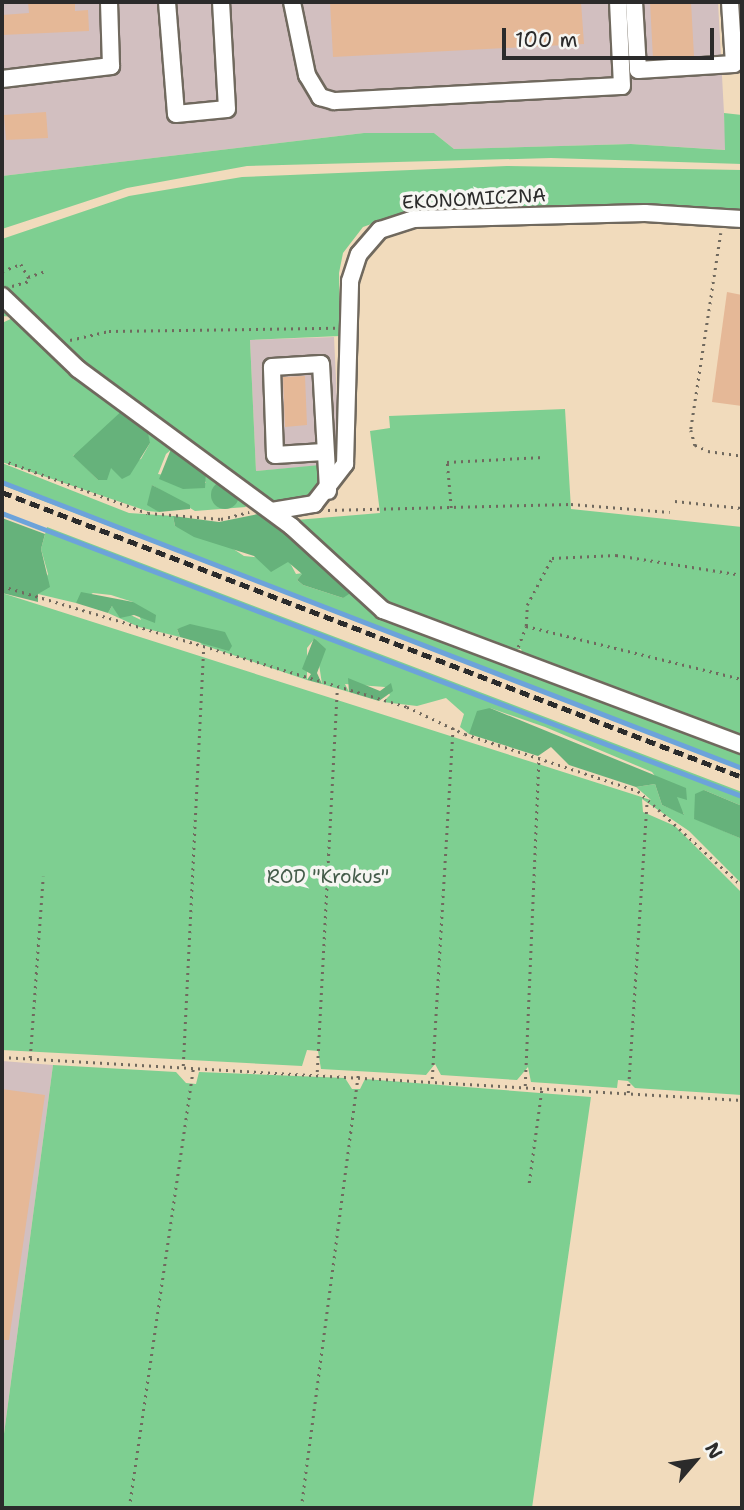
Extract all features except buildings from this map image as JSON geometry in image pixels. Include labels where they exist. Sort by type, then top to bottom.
[{"type":"street","points":[[2,79],[111,66],[109,2]]},
{"type":"street","points":[[167,2],[176,114],[227,109],[221,2]]},
{"type":"street","points":[[292,2],[307,75],[320,97],[334,101],[622,86],[618,2]]},
{"type":"street","points":[[634,2],[638,70],[734,64],[730,2]]},
{"type":"street","name":"EKONOMICZNA","points":[[300,510],[328,491],[347,458],[349,331],[354,264],[367,242],[394,223],[724,216],[742,219]]},
{"type":"street","points":[[2,296],[55,347],[269,509],[383,610],[742,745]]},
{"type":"street","points":[[324,452],[275,455],[272,367],[321,364],[328,491]]},
{"type":"street","points":[[269,509],[300,510]]},
{"type":"path","points":[[724,216],[691,430],[695,444],[708,451],[742,456]]},
{"type":"path","points":[[2,271],[21,264],[29,279],[45,271]]},
{"type":"path","points":[[55,347],[109,331],[349,331]]},
{"type":"path","points":[[451,508],[447,462],[544,457]]},
{"type":"path","points":[[2,460],[148,513],[221,519],[269,509]]},
{"type":"path","points":[[675,500],[742,508]]},
{"type":"path","points":[[300,510],[571,504],[670,512]]},
{"type":"path","points":[[514,659],[526,626],[527,604],[552,558],[616,555],[742,575]]},
{"type":"path","points":[[2,586],[453,726],[647,800],[742,886]]},
{"type":"path","points":[[526,626],[742,679]]},
{"type":"path","points":[[183,1066],[203,649]]},
{"type":"path","points":[[317,1072],[337,691]]},
{"type":"path","points":[[432,1079],[453,726]]},
{"type":"path","points":[[525,1086],[539,757]]},
{"type":"path","points":[[628,1093],[647,800]]},
{"type":"path","points":[[30,1059],[43,876]]},
{"type":"path","points":[[2,1057],[358,1074],[742,1100]]},
{"type":"path","points":[[129,1508],[193,1067]]},
{"type":"path","points":[[301,1508],[358,1074]]},
{"type":"path","points":[[529,1183],[542,1087]]},
{"type":"shaded area","points":[[2,2],[718,2],[726,150],[631,144],[454,149],[434,133],[364,133],[2,176]]},
{"type":"shaded area","points":[[334,337],[340,464],[256,471],[250,340]]},
{"type":"shaded area","points":[[2,1061],[53,1065],[2,1449]]},
{"type":"green space","points":[[724,113],[742,115],[742,164],[551,158],[247,166],[127,188],[2,229],[2,176],[364,133],[434,133],[454,149],[631,144],[725,150]]},
{"type":"green space","points":[[507,166],[742,170],[742,213],[650,207],[405,212],[363,227],[343,253],[339,273],[340,336],[250,340],[256,471],[320,465],[323,492],[316,498],[275,509],[102,383],[2,292],[2,239],[129,196],[242,177]]},
{"type":"green space","points":[[2,300],[179,443],[166,454],[158,474],[206,483],[197,466],[235,487],[212,492],[215,502],[240,493],[246,507],[195,511],[152,485],[151,505],[159,512],[147,511],[2,462],[2,323],[15,317],[2,316]],"holes":[[[150,443],[141,459],[110,468],[98,480],[73,455]]]},
{"type":"green space","points":[[125,408],[146,423],[150,443],[130,475],[122,479],[111,468],[107,480],[98,480],[73,456]]},
{"type":"green space","points":[[565,409],[571,509],[742,527],[742,740],[523,655],[521,649],[508,650],[386,606],[296,520],[380,513],[370,431],[390,428],[389,416]]},
{"type":"green space","points":[[173,444],[206,471],[205,488],[183,489],[159,479]]},
{"type":"green space","points":[[2,463],[129,513],[173,516],[175,526],[218,539],[244,556],[289,561],[296,574],[303,573],[297,580],[303,585],[343,598],[350,584],[364,601],[582,686],[579,693],[595,699],[598,693],[742,749],[742,768],[2,485]]},
{"type":"green space","points":[[225,481],[235,485],[239,495],[235,505],[225,509],[215,505],[211,495],[215,485]]},
{"type":"green space","points":[[152,485],[190,505],[190,509],[159,512],[147,505]]},
{"type":"green space","points":[[263,513],[350,584],[349,594],[343,598],[303,585],[297,580],[302,574],[288,562],[271,572],[254,556],[194,537],[175,526],[173,516],[219,522]]},
{"type":"green space","points":[[2,518],[45,534],[41,549],[50,587],[38,594],[38,602],[2,593]]},
{"type":"green space","name":"ROD \"Krokus\"","points":[[47,527],[742,792],[742,806],[704,790],[694,818],[742,839],[741,883],[689,831],[642,799],[643,812],[675,826],[742,893],[742,1095],[635,1088],[628,1081],[618,1080],[617,1088],[531,1082],[528,1067],[517,1080],[441,1075],[435,1064],[426,1075],[321,1069],[318,1051],[307,1050],[302,1066],[2,1050],[2,593],[651,800],[636,787],[655,784],[662,805],[684,814],[652,772],[545,727],[490,708],[469,734],[460,727],[464,714],[446,698],[417,706],[383,702],[390,695],[385,687],[345,684],[349,692],[322,684],[315,638],[307,648],[307,680],[200,644],[220,633],[183,628],[177,629],[180,637],[139,627],[108,613],[112,606],[141,620],[133,602],[93,593],[76,603],[38,594],[48,574],[41,549]]},
{"type":"green space","points":[[81,592],[133,602],[156,615],[155,623],[134,615],[120,618],[112,606],[108,613],[76,603]]},
{"type":"green space","points":[[190,624],[225,632],[232,646],[229,651],[180,637],[177,629]]},
{"type":"green space","points":[[314,638],[326,649],[317,673],[322,684],[307,680],[311,674],[302,669]]},
{"type":"green space","points":[[348,678],[380,691],[391,683],[393,691],[379,701],[349,692]]},
{"type":"green space","points":[[490,708],[686,788],[687,800],[677,797],[684,815],[662,805],[655,784],[636,787],[569,765],[551,747],[538,756],[469,734],[477,711]]},
{"type":"green space","points":[[704,790],[742,806],[742,839],[694,819],[695,794]]},
{"type":"green space","points":[[53,1065],[176,1072],[186,1083],[196,1084],[199,1072],[345,1078],[352,1089],[360,1089],[365,1079],[591,1097],[532,1508],[2,1508],[2,1449]]},
{"type":"waterway","points":[[2,482],[742,768]]},
{"type":"waterway","points":[[2,513],[742,796]]},
{"type":"railway","points":[[2,492],[742,777]]}]
